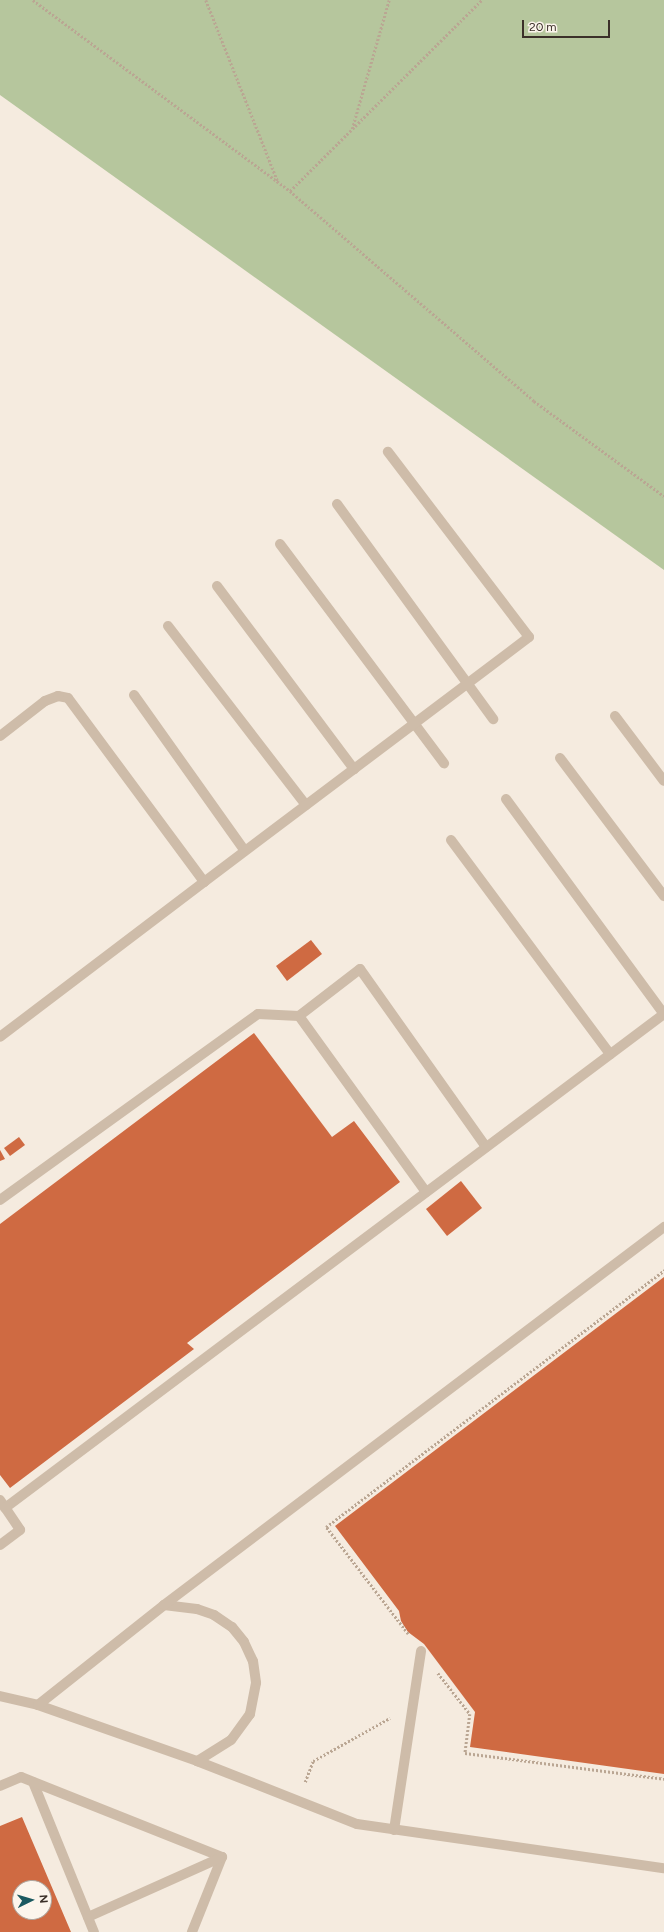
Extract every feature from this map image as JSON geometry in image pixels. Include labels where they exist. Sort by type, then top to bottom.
[{"type":"lane","points":[[0,1037],[529,637],[388,452]]},
{"type":"lane","points":[[337,504],[493,719]]},
{"type":"lane","points":[[280,544],[416,722],[444,763]]},
{"type":"lane","points":[[217,586],[354,769]]},
{"type":"lane","points":[[168,626],[306,805]]},
{"type":"lane","points":[[134,695],[245,851]]},
{"type":"lane","points":[[0,736],[45,701],[58,696],[68,698],[204,882]]},
{"type":"lane","points":[[615,716],[664,781]]},
{"type":"lane","points":[[560,758],[664,896]]},
{"type":"lane","points":[[0,1545],[20,1530],[3,1504],[426,1192],[664,1014],[506,799]]},
{"type":"lane","points":[[451,840],[610,1054]]},
{"type":"lane","points":[[0,1200],[258,1014],[299,1016],[360,969],[486,1147]]},
{"type":"lane","points":[[299,1016],[426,1192]]},
{"type":"lane","points":[[38,1705],[164,1606],[664,1227]]},
{"type":"lane","points":[[164,1606],[197,1609],[214,1615],[232,1627],[244,1642],[253,1662],[256,1683],[250,1714],[231,1740],[196,1761]]},
{"type":"lane","points":[[394,1830],[421,1651]]},
{"type":"lane","points":[[3,1697],[38,1705],[196,1761],[357,1824],[664,1868]]},
{"type":"lane","points":[[0,1786],[21,1777],[222,1857]]},
{"type":"lane","points":[[33,1782],[94,1932]]},
{"type":"lane","points":[[88,1917],[222,1857]]},
{"type":"lane","points":[[192,1932],[222,1857]]},
{"type":"path","points":[[33,0],[290,191],[534,400],[664,496]]},
{"type":"path","points":[[206,0],[278,182]]},
{"type":"path","points":[[352,130],[389,0]]},
{"type":"path","points":[[290,191],[482,0]]},
{"type":"path","points":[[664,1270],[326,1527],[470,1714],[465,1752],[664,1779]]},
{"type":"path","points":[[298,1802],[313,1761],[413,1705]]},
{"type":"green space","points":[[0,0],[664,0],[664,570],[0,95]]},
{"type":"building","points":[[311,940],[322,954],[287,981],[276,966]]},
{"type":"building","points":[[254,1033],[332,1137],[354,1121],[400,1182],[187,1343],[194,1349],[10,1488],[0,1475],[0,1224]]},
{"type":"building","points":[[19,1137],[25,1145],[10,1156],[4,1148]]},
{"type":"building","points":[[0,1150],[5,1159],[0,1161]]},
{"type":"building","points":[[461,1181],[482,1208],[447,1236],[426,1209]]},
{"type":"building","points":[[664,1277],[664,1774],[470,1747],[475,1712],[424,1644],[408,1632],[401,1621],[399,1611],[335,1526]]},
{"type":"building","points":[[22,1817],[49,1880],[12,1880],[12,1920],[52,1920],[52,1887],[71,1932],[0,1932],[0,1826]]}]
